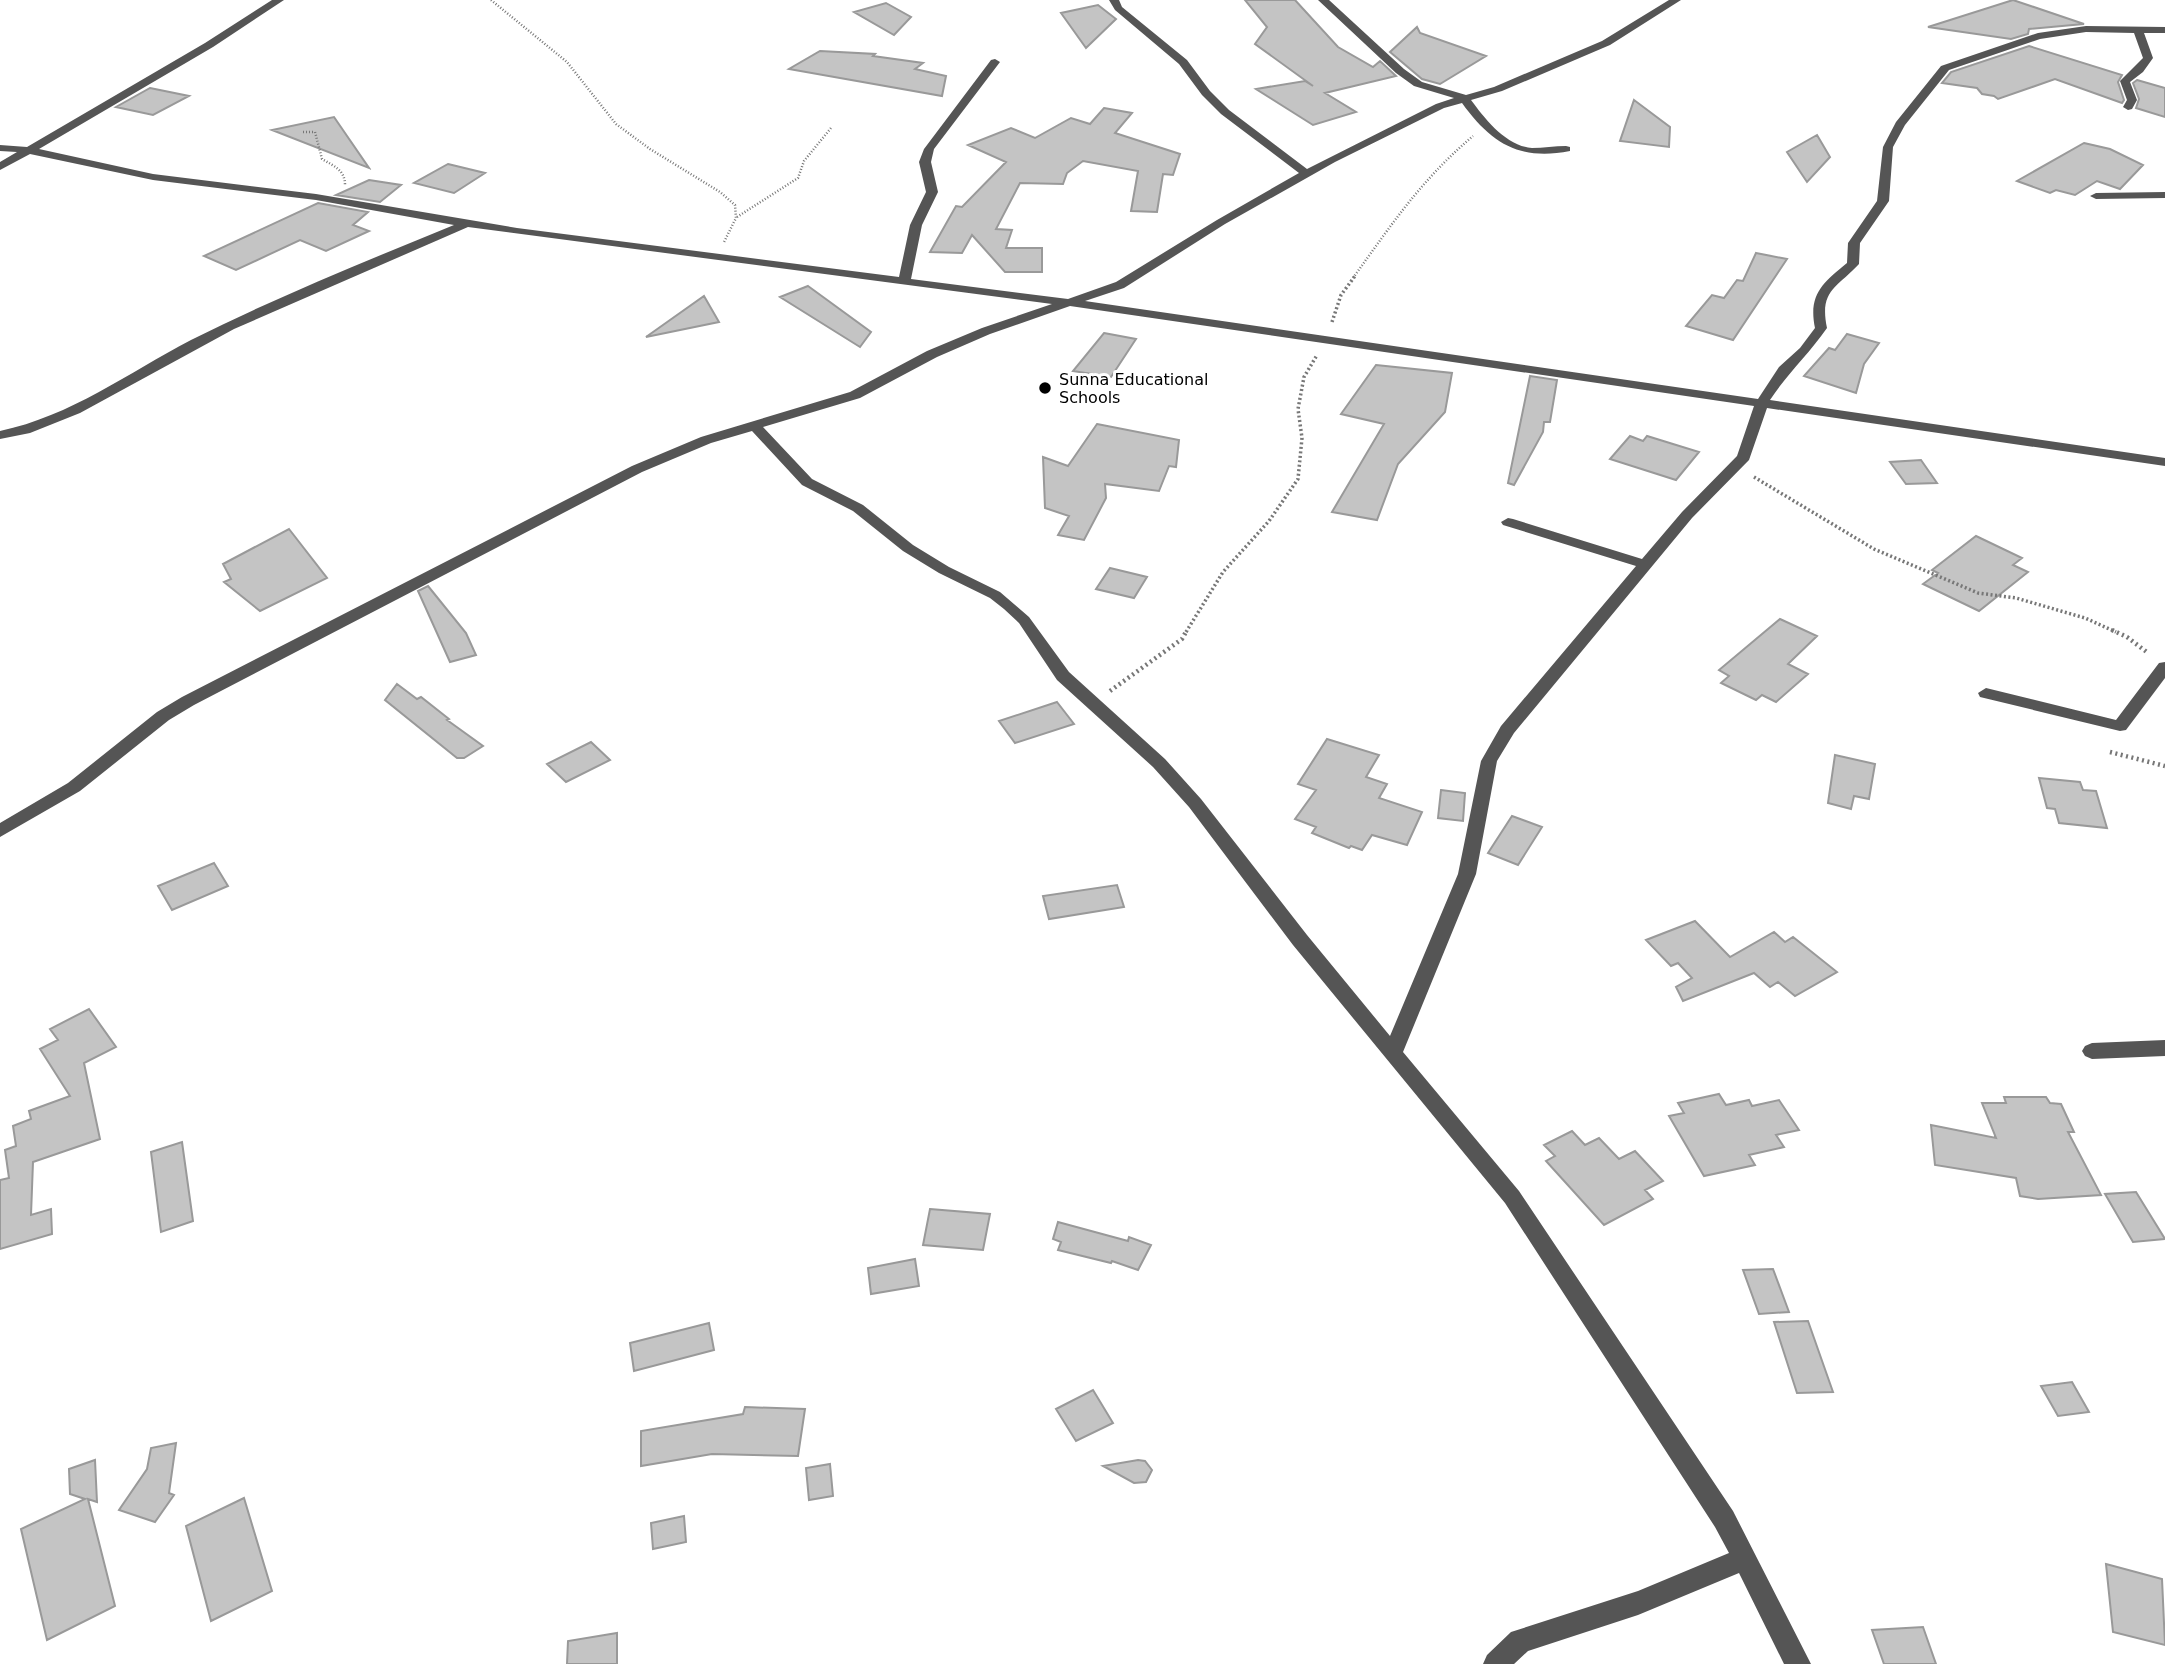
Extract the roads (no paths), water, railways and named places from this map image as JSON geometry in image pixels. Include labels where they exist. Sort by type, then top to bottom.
[{"type":"street","points":[[0,167],[209,45],[279,0]]},
{"type":"street","points":[[1114,0],[1118,8],[1183,62],[1206,93],[1226,112],[1307,174]]},
{"type":"street","points":[[1323,0],[1365,42],[1409,78],[1418,84],[1464,98],[1483,124],[1513,146],[1530,151],[1566,149]]},
{"type":"street","points":[[0,831],[74,787],[163,716],[188,701],[626,475],[706,440],[855,395],[932,354],[986,331],[1120,285],[1163,261],[1221,222],[1415,118],[1464,98],[1498,89],[1606,43],[1676,0]]},
{"type":"street","points":[[1393,1053],[1467,874],[1489,761],[1507,730],[1687,515],[1744,457],[1762,402],[1784,370],[1805,351],[1821,328],[1816,311],[1824,290],[1853,264],[1854,243],[1883,201],[1888,147],[1900,124],[1936,76],[1954,63],[2038,36],[2086,29],[2165,30]]},
{"type":"street","points":[[2128,107],[2132,100],[2125,81],[2139,71],[2148,58],[2138,31]]},
{"type":"street","points":[[904,282],[916,225],[932,192],[925,162],[929,149],[995,62]]},
{"type":"street","points":[[0,148],[28,150],[153,177],[348,203],[468,223],[716,258],[1072,303],[2165,462]]},
{"type":"street","points":[[2096,196],[2165,195]]},
{"type":"street","points":[[0,435],[26,431],[55,420],[194,343],[285,300],[468,223]]},
{"type":"street","points":[[755,426],[807,482],[858,508],[908,548],[944,570],[995,595],[1009,606],[1024,620],[1063,677],[1159,763],[1195,803],[1300,940],[1512,1197],[1724,1519],[1798,1664]]},
{"type":"street","points":[[1508,522],[1647,565]]},
{"type":"street","points":[[1986,693],[2120,726],[2160,663]]},
{"type":"street","points":[[2092,1051],[2165,1048]]},
{"type":"street","points":[[1496,1664],[1520,1641],[1638,1604],[1744,1559]]},
{"type":"place","name":"Sunna Educational Schools","points":[[1045,388]]}]
